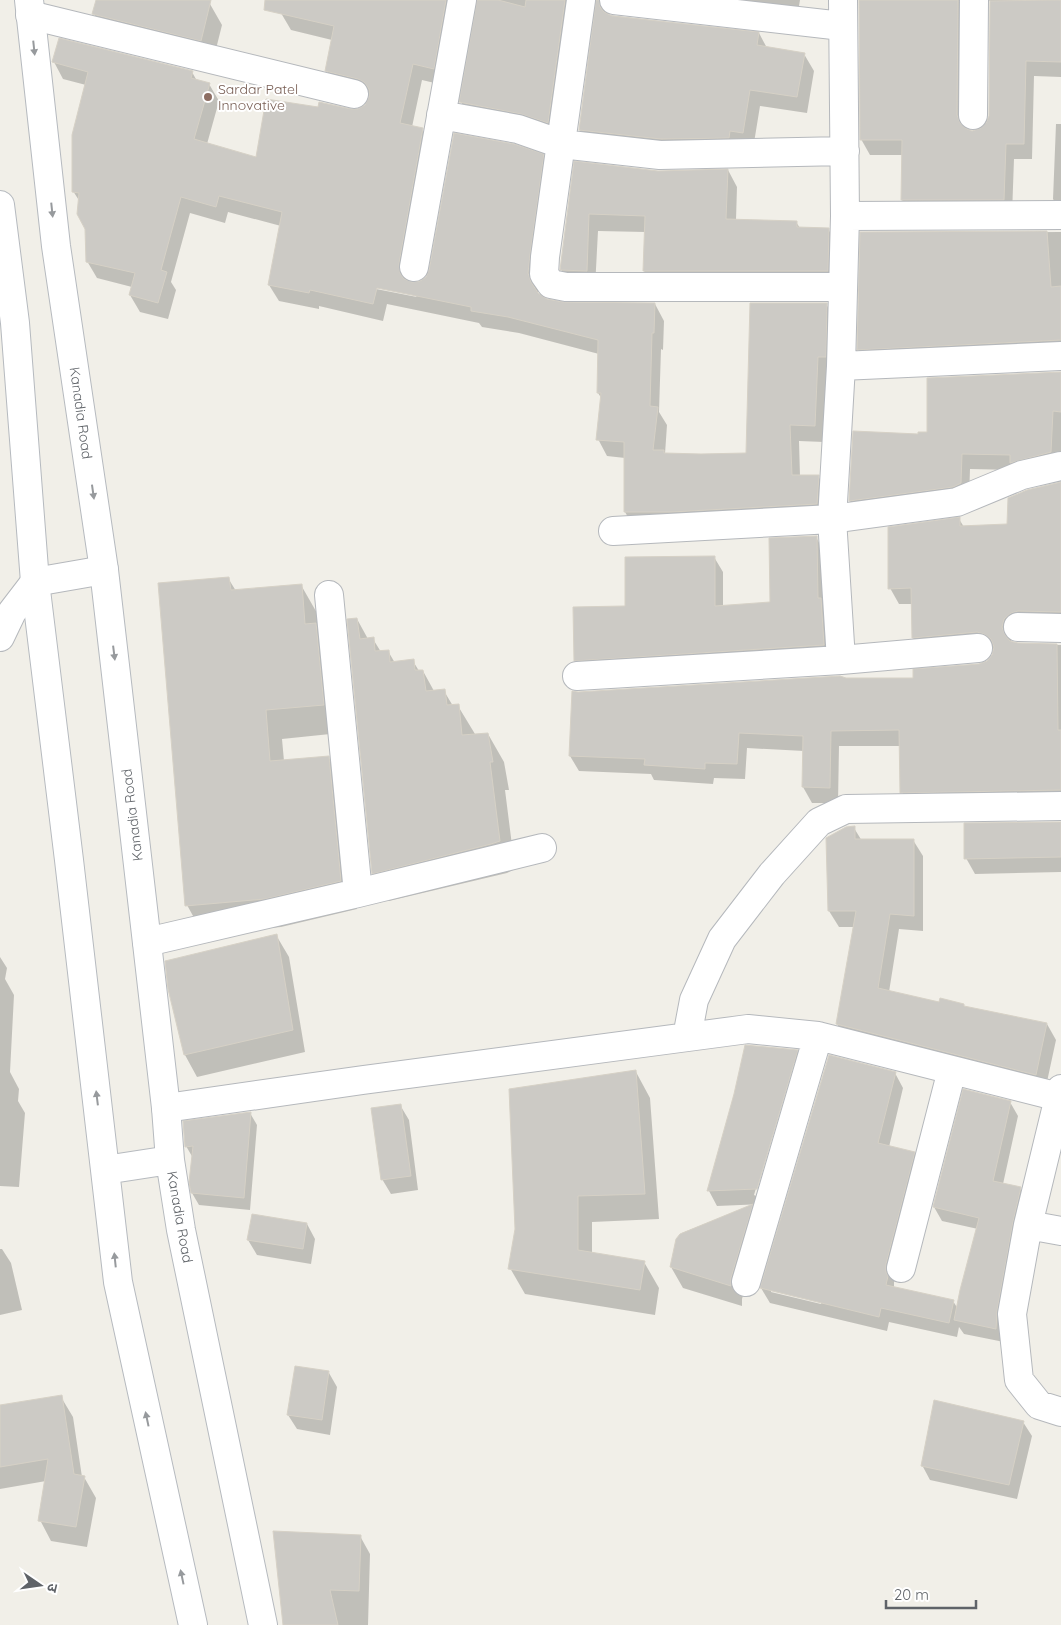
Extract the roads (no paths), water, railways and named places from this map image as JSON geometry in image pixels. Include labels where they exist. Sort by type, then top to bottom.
[{"type":"street","points":[[414,267],[462,0]]},
{"type":"street","points":[[581,0],[545,257],[544,274],[551,284],[566,287],[843,287]]},
{"type":"street","points":[[614,0],[842,13],[845,216],[841,366],[832,520],[841,660]]},
{"type":"street","points":[[973,115],[974,0]]},
{"type":"street","points":[[30,8],[354,94]]},
{"type":"street","name":"Kanadia Road","points":[[30,8],[56,246],[104,570],[166,1108],[170,1160],[181,1230],[263,1625]]},
{"type":"street","points":[[441,115],[518,129],[561,144],[660,155],[845,151]]},
{"type":"street","points":[[0,205],[15,323],[18,592],[72,880],[119,1290],[193,1625]]},
{"type":"street","points":[[845,216],[1061,215]]},
{"type":"street","points":[[841,366],[1061,356]]},
{"type":"street","points":[[613,531],[832,520],[958,502],[1022,475],[1061,466]]},
{"type":"street","points":[[18,592],[104,570]]},
{"type":"street","points":[[0,637],[12,612],[18,592]]},
{"type":"street","points":[[330,595],[358,893]]},
{"type":"street","points":[[1018,627],[1061,628]]},
{"type":"street","points":[[577,676],[841,660],[978,648]]},
{"type":"street","points":[[687,1037],[694,1000],[722,939],[772,874],[819,822],[846,809],[1061,806]]},
{"type":"street","points":[[147,942],[542,848]]},
{"type":"street","points":[[166,1108],[748,1029],[818,1036],[952,1070],[1060,1093],[1028,1225],[1012,1314],[1019,1380],[1039,1404],[1061,1412]]},
{"type":"street","points":[[746,1282],[818,1036]]},
{"type":"street","points":[[901,1268],[952,1070]]},
{"type":"street","points":[[105,1170],[170,1160]]},
{"type":"street","points":[[1028,1225],[1061,1231]]},
{"type":"place","name":"Sardar Patel Innovative","points":[[208,97]]}]
